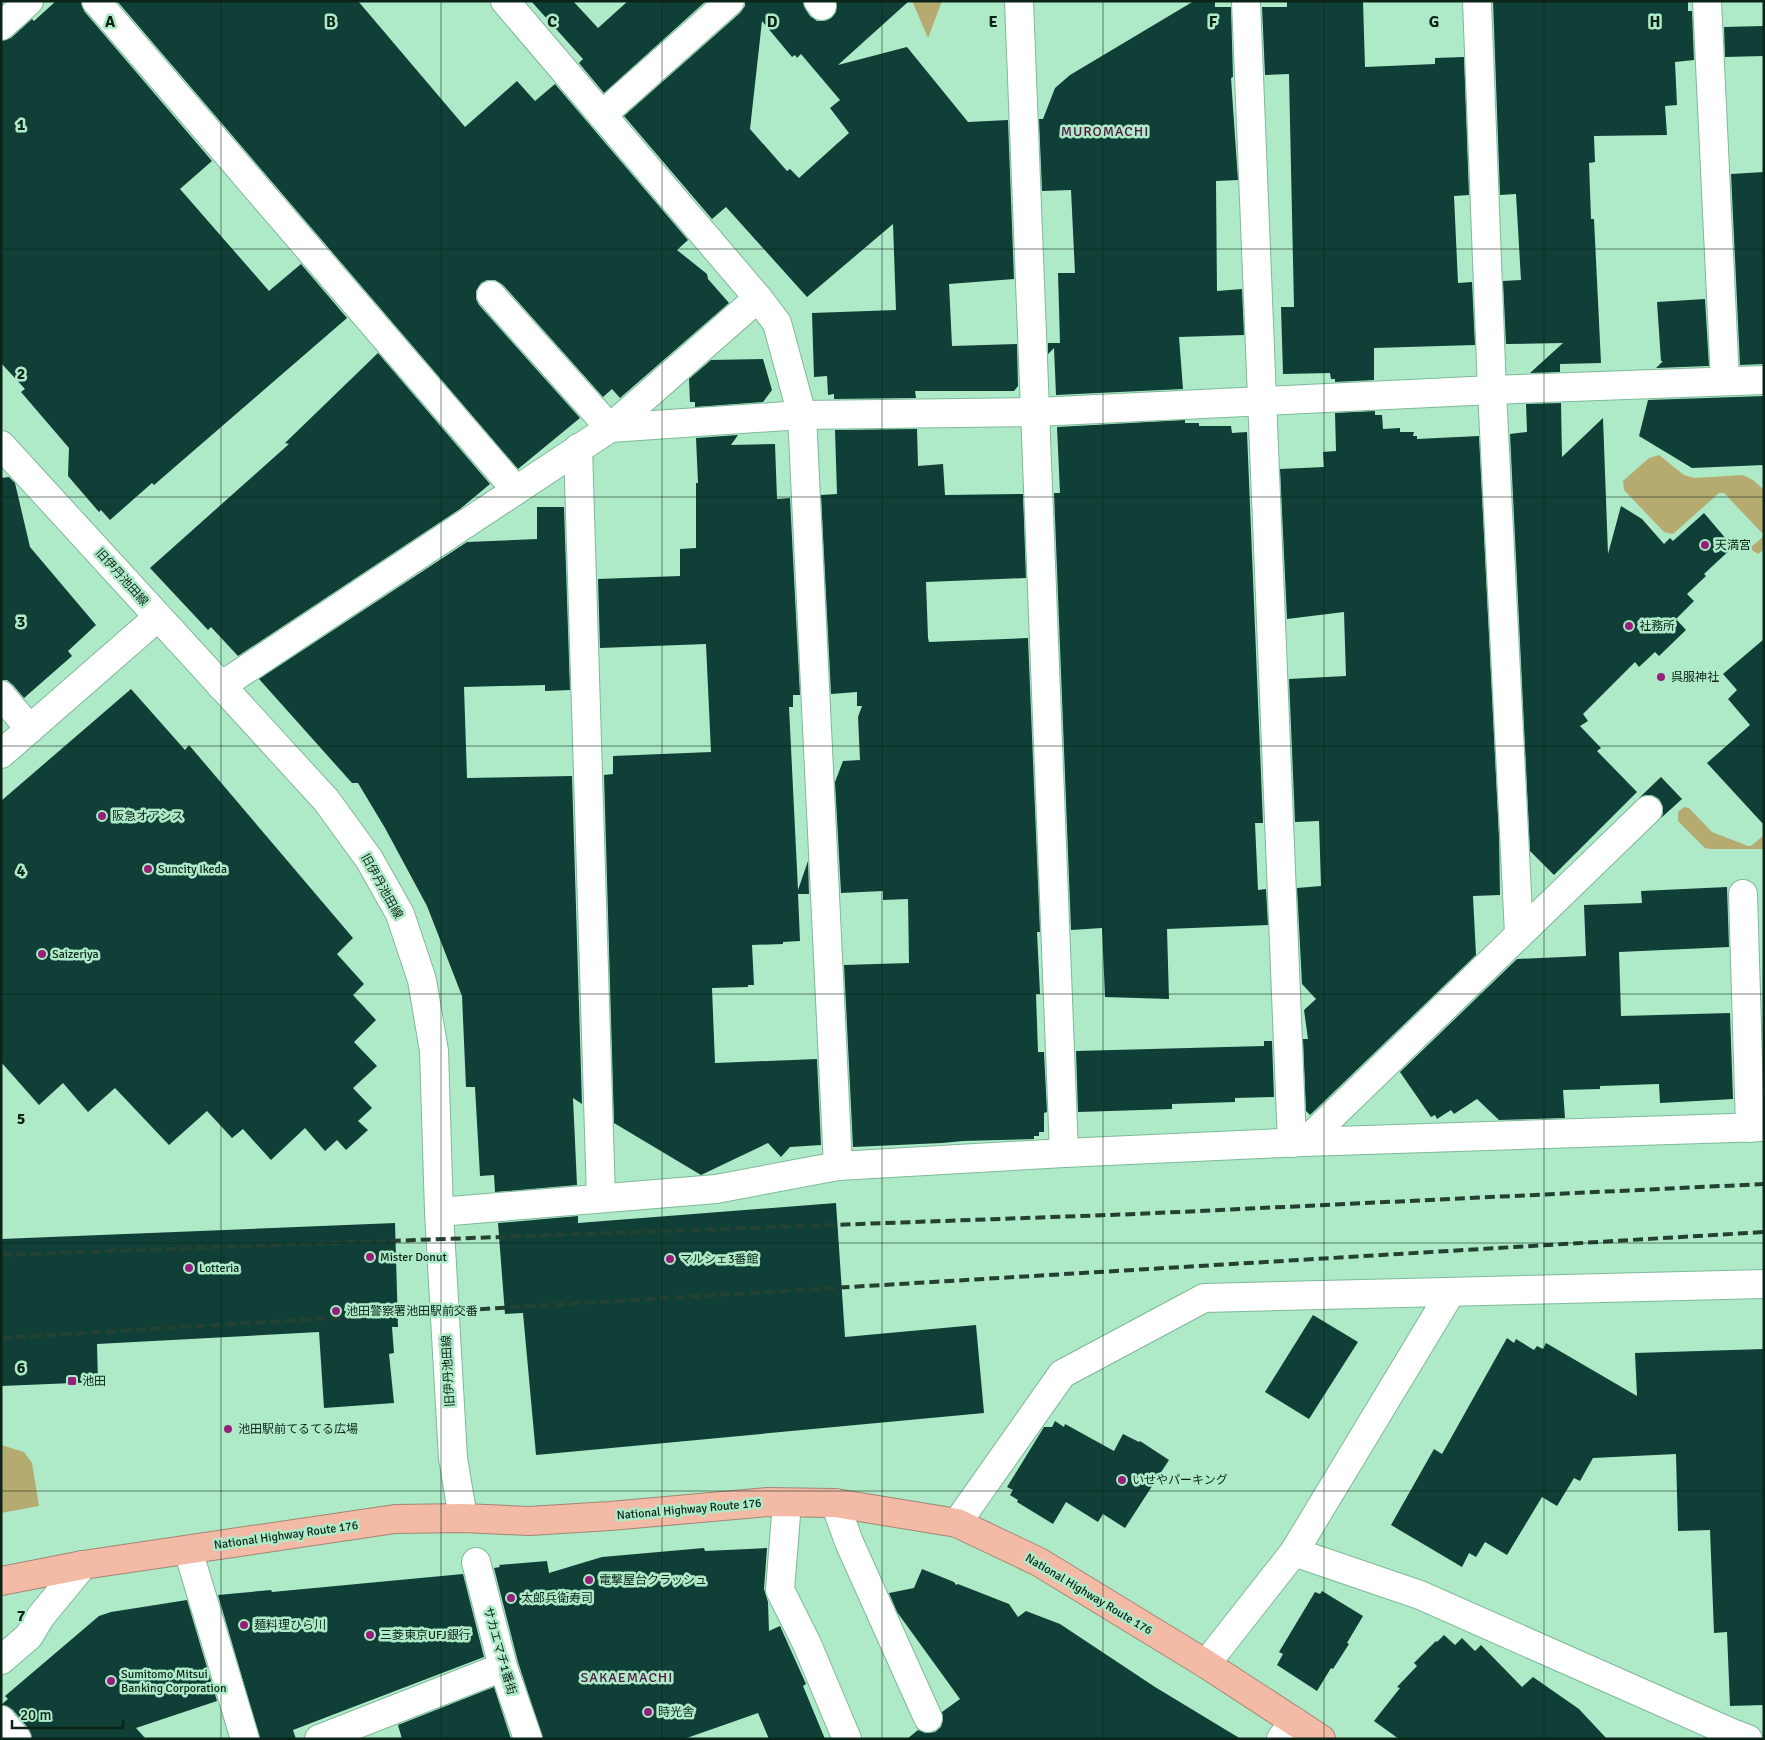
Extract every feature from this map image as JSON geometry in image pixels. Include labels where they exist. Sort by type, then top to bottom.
[{"type":"highway","name":"National Highway Route 176","points":[[1,1581],[84,1565],[395,1519],[462,1518],[529,1521],[768,1502],[835,1503],[957,1523],[1038,1562],[1206,1664],[1288,1730],[1321,1739]]},
{"type":"street","points":[[1,26],[29,1]]},
{"type":"street","points":[[96,1],[516,490]]},
{"type":"street","points":[[505,1],[758,298],[777,323],[802,415],[838,1166]]},
{"type":"street","points":[[602,115],[730,1]]},
{"type":"street","points":[[1019,1],[1064,1153]]},
{"type":"street","points":[[1246,1],[1262,402],[1299,1142]]},
{"type":"street","points":[[1477,1],[1492,390],[1519,934]]},
{"type":"street","points":[[1707,1],[1725,381]]},
{"type":"street","points":[[492,295],[610,428]]},
{"type":"street","points":[[221,686],[610,428],[758,298]]},
{"type":"street","points":[[610,428],[802,415],[1036,412],[1492,390],[1764,380]]},
{"type":"street","name":"旧伊丹池田線","points":[[1,445],[326,800],[369,859],[400,914],[422,980],[434,1052],[438,1212],[453,1458],[462,1518]]},
{"type":"street","points":[[578,448],[601,1198]]},
{"type":"street","points":[[1,754],[158,617]]},
{"type":"street","points":[[1,695],[30,729]]},
{"type":"street","points":[[1299,1142],[1648,810]]},
{"type":"street","points":[[438,1212],[716,1189],[838,1166],[1299,1142],[1757,1127],[1743,894]]},
{"type":"street","points":[[957,1523],[1062,1374],[1204,1298],[1764,1284]]},
{"type":"street","points":[[1206,1664],[1294,1552],[1451,1292]]},
{"type":"street","points":[[787,1502],[780,1590],[807,1644],[847,1739]]},
{"type":"street","points":[[835,1503],[849,1542],[928,1718]]},
{"type":"street","points":[[188,1550],[245,1739]]},
{"type":"street","points":[[1294,1552],[1420,1596],[1723,1730],[1748,1739]]},
{"type":"street","name":"サカエマチ1番街","points":[[476,1562],[503,1667],[528,1739]]},
{"type":"street","points":[[1,1660],[29,1636],[42,1616],[84,1565]]},
{"type":"street","points":[[320,1739],[503,1667]]},
{"type":"street","points":[[1,1720],[17,1739]]},
{"type":"shaded area","points":[[912,1],[942,1],[928,38],[913,3]]},
{"type":"shaded area","points":[[1659,455],[1684,475],[1694,478],[1743,475],[1753,480],[1764,490],[1764,549],[1758,554],[1752,550],[1751,547],[1763,537],[1763,534],[1724,493],[1719,493],[1673,534],[1664,532],[1624,490],[1623,481],[1649,458]]},
{"type":"shaded area","points":[[1684,807],[1689,808],[1712,832],[1748,846],[1751,846],[1764,835],[1764,849],[1705,848],[1678,821],[1678,812]]},
{"type":"shaded area","points":[[1,1445],[24,1452],[32,1463],[39,1506],[1,1513]]},
{"type":"building","points":[[56,1],[81,1],[84,11],[212,161],[180,189],[269,291],[301,264],[347,318],[154,485],[152,483],[110,520],[101,510],[99,512],[68,476],[69,448],[21,392],[25,389],[1,363],[1,41],[11,38]]},
{"type":"building","points":[[117,1],[358,1],[465,127],[517,81],[535,101],[555,84],[688,240],[677,250],[707,274],[708,279],[729,303],[620,398],[612,389],[603,397],[503,285],[495,280],[487,280],[481,283],[476,291],[476,299],[479,305],[580,418],[518,469]]},
{"type":"building","points":[[531,1],[573,1],[598,28],[628,1],[706,1],[604,93],[579,63],[583,59]]},
{"type":"building","points":[[745,1],[803,1],[810,16],[817,21],[824,21],[831,18],[836,12],[836,1],[909,1],[838,65],[907,47],[968,122],[1008,120],[1014,279],[949,284],[952,346],[1017,344],[1018,386],[1014,391],[915,391],[916,398],[834,399],[834,394],[828,395],[827,376],[814,377],[812,313],[896,310],[893,224],[807,297],[726,207],[712,219],[624,116],[740,13],[745,6]],"holes":[[[762,21],[792,57],[795,55],[797,58],[801,54],[840,100],[830,108],[849,133],[799,178],[790,169],[787,171],[750,129]]]},
{"type":"building","points":[[1194,1],[1215,1],[1215,7],[1231,7],[1233,77],[1231,78],[1238,180],[1216,181],[1217,291],[1242,289],[1244,335],[1179,337],[1183,389],[1056,395],[1054,348],[1048,354],[1048,343],[1060,343],[1058,273],[1075,273],[1071,190],[1042,191],[1039,119],[1043,119],[1055,88],[1070,75]]},
{"type":"building","points":[[1287,1],[1363,1],[1365,67],[1435,64],[1435,58],[1464,57],[1469,195],[1454,196],[1458,283],[1472,282],[1475,345],[1374,348],[1374,380],[1335,382],[1335,379],[1331,379],[1330,373],[1283,374],[1281,307],[1294,307],[1289,74],[1265,75],[1262,7],[1287,7]]},
{"type":"building","points":[[1493,1],[1688,1],[1688,11],[1692,11],[1694,60],[1675,62],[1677,105],[1665,106],[1667,135],[1594,136],[1595,162],[1589,163],[1591,219],[1594,219],[1601,363],[1560,364],[1560,372],[1530,373],[1563,343],[1506,344],[1503,281],[1521,280],[1516,194],[1500,195]]},
{"type":"building","points":[[1764,26],[1764,56],[1725,57],[1724,27]]},
{"type":"building","points":[[1764,172],[1764,364],[1740,365],[1731,174]]},
{"type":"building","points":[[1705,299],[1709,366],[1656,368],[1663,361],[1661,361],[1657,302]]},
{"type":"building","points":[[378,353],[490,484],[460,509],[238,656],[211,627],[208,630],[150,568],[289,444],[285,443]]},
{"type":"building","points":[[763,359],[772,390],[763,402],[695,407],[695,402],[690,402],[689,379],[711,360]]},
{"type":"building","points":[[1764,396],[1764,465],[1692,468],[1639,436],[1648,400]]},
{"type":"building","points":[[1561,403],[1562,457],[1603,418],[1608,554],[1621,506],[1642,519],[1664,544],[1670,538],[1673,541],[1704,513],[1733,547],[1704,574],[1706,576],[1687,594],[1694,601],[1676,619],[1686,630],[1659,656],[1655,652],[1639,667],[1635,662],[1583,714],[1588,721],[1580,726],[1601,748],[1597,751],[1637,792],[1554,875],[1530,851],[1510,434],[1527,432],[1526,404]]},
{"type":"building","points":[[1375,411],[1375,415],[1382,415],[1383,429],[1400,428],[1400,432],[1414,432],[1413,436],[1417,436],[1417,439],[1479,436],[1499,837],[1500,895],[1473,896],[1476,955],[1310,1115],[1306,1111],[1303,1039],[1308,1039],[1304,1010],[1316,999],[1302,984],[1297,888],[1321,886],[1319,821],[1295,822],[1289,679],[1346,676],[1344,612],[1287,619],[1280,469],[1324,467],[1323,452],[1336,451],[1335,413]]},
{"type":"building","points":[[1185,420],[1185,423],[1199,423],[1199,426],[1231,426],[1232,433],[1247,432],[1263,823],[1255,823],[1258,890],[1266,889],[1268,925],[1167,929],[1169,999],[1105,997],[1102,928],[1071,930],[1054,493],[1060,493],[1057,427]]},
{"type":"building","points":[[917,429],[918,466],[943,464],[945,495],[1023,494],[1026,578],[926,582],[928,638],[929,642],[1028,638],[1040,932],[1037,932],[1040,994],[1036,994],[1038,1052],[1044,1052],[1047,1112],[1044,1113],[1044,1132],[1039,1132],[1039,1136],[1034,1136],[1034,1139],[853,1147],[844,965],[909,963],[908,899],[883,900],[883,891],[841,893],[835,782],[843,761],[860,760],[858,717],[862,706],[857,706],[857,692],[831,694],[821,495],[837,494],[835,430]]},
{"type":"building","points":[[738,435],[731,445],[775,444],[777,499],[790,498],[800,695],[793,695],[793,707],[789,707],[798,890],[808,861],[809,894],[798,894],[800,941],[783,942],[783,944],[752,945],[754,985],[748,985],[748,987],[712,988],[715,1063],[817,1059],[821,1145],[790,1147],[781,1157],[768,1143],[701,1175],[614,1123],[604,775],[613,774],[613,756],[711,752],[706,644],[600,648],[598,579],[680,576],[680,549],[696,548],[696,483],[698,483],[696,438]]},
{"type":"building","points":[[9,477],[15,483],[30,547],[96,625],[68,651],[72,656],[24,698],[7,680],[1,680],[1,478]]},
{"type":"building","points":[[537,507],[564,507],[570,690],[545,691],[545,685],[464,687],[467,778],[572,776],[582,1104],[573,1098],[577,1185],[495,1192],[494,1175],[480,1176],[475,1087],[466,1087],[462,996],[427,906],[385,828],[358,783],[352,783],[259,679],[467,542],[537,539]]},
{"type":"building","points":[[1764,639],[1764,825],[1707,763],[1750,725],[1728,699],[1737,690],[1723,674]]},
{"type":"building","name":"Suncity Ikeda","points":[[131,689],[185,750],[189,745],[353,938],[337,954],[364,984],[353,995],[376,1020],[354,1042],[377,1066],[353,1088],[372,1108],[358,1121],[368,1130],[346,1150],[337,1140],[325,1151],[305,1128],[271,1160],[243,1129],[232,1138],[207,1111],[169,1145],[115,1088],[88,1112],[63,1083],[39,1105],[1,1062],[1,801]]},
{"type":"building","points":[[1661,777],[1682,799],[1661,818],[1663,807],[1659,799],[1652,795],[1645,795],[1639,798]]},
{"type":"building","points":[[1727,887],[1729,947],[1619,952],[1621,1016],[1730,1013],[1733,1099],[1660,1103],[1659,1084],[1600,1086],[1600,1089],[1563,1090],[1565,1118],[1499,1120],[1477,1099],[1454,1114],[1451,1110],[1437,1119],[1435,1115],[1431,1117],[1400,1072],[1517,959],[1586,956],[1584,905],[1642,903],[1641,891]]},
{"type":"building","points":[[1264,1041],[1272,1041],[1274,1097],[1235,1098],[1235,1102],[1172,1104],[1172,1109],[1078,1112],[1076,1051],[1264,1046]]},
{"type":"building","points":[[836,1203],[845,1337],[976,1325],[984,1413],[536,1455],[523,1313],[505,1314],[498,1223],[578,1216],[578,1223]]},
{"type":"building","points":[[395,1223],[398,1327],[392,1327],[394,1353],[389,1354],[394,1403],[324,1408],[319,1332],[97,1344],[98,1382],[1,1386],[1,1239]]},
{"type":"building","points":[[1313,1315],[1358,1342],[1309,1419],[1265,1392]]},
{"type":"building","points":[[1507,1338],[1514,1343],[1516,1339],[1534,1350],[1537,1346],[1543,1349],[1546,1343],[1637,1396],[1635,1353],[1764,1349],[1764,1705],[1730,1706],[1727,1632],[1714,1633],[1710,1530],[1678,1531],[1676,1454],[1593,1458],[1580,1481],[1574,1478],[1557,1506],[1542,1497],[1507,1555],[1485,1542],[1476,1557],[1469,1553],[1462,1567],[1391,1525],[1434,1449],[1442,1454]]},
{"type":"building","points":[[1055,1421],[1064,1427],[1065,1424],[1114,1451],[1123,1434],[1140,1441],[1169,1460],[1125,1528],[1103,1514],[1098,1522],[1066,1502],[1053,1524],[1017,1502],[1018,1500],[1010,1495],[1013,1490],[1007,1487],[1044,1427],[1052,1427]]},
{"type":"building","points":[[704,1548],[705,1551],[767,1548],[764,1589],[768,1602],[769,1631],[780,1626],[806,1684],[803,1686],[825,1739],[769,1739],[758,1713],[684,1739],[543,1739],[518,1662],[494,1568],[500,1567],[499,1565],[547,1561],[549,1573],[602,1557]]},
{"type":"building","points":[[922,1569],[954,1582],[956,1585],[958,1584],[1009,1604],[1018,1617],[1026,1611],[1060,1624],[1155,1687],[1241,1739],[907,1739],[918,1730],[926,1733],[935,1732],[941,1727],[943,1720],[942,1712],[960,1699],[897,1612],[889,1593],[914,1588]]},
{"type":"building","points":[[463,1574],[484,1657],[293,1730],[296,1739],[260,1739],[218,1595],[271,1590],[272,1592]]},
{"type":"building","points":[[1322,1591],[1363,1616],[1347,1643],[1349,1644],[1317,1691],[1277,1665],[1283,1654],[1279,1652],[1315,1592],[1320,1594]]},
{"type":"building","name":"Sumitomo Mitsui Banking Corporation","points":[[187,1600],[217,1701],[136,1728],[146,1739],[32,1739],[29,1729],[13,1710],[1,1705],[8,1699],[5,1696],[99,1616],[111,1612]]},
{"type":"building","points":[[1444,1635],[1455,1645],[1462,1638],[1475,1651],[1481,1645],[1522,1687],[1533,1677],[1579,1709],[1607,1739],[1399,1739],[1374,1721],[1400,1688],[1397,1687],[1417,1666],[1414,1663]]},
{"type":"building","points":[[494,1687],[511,1739],[402,1739],[398,1725]]},
{"type":"railway","points":[[1,1255],[1136,1214],[1764,1184]]},
{"type":"railway","points":[[1,1338],[1764,1232]]},
{"type":"place","name":"天満宮","points":[[1705,545]]},
{"type":"place","name":"社務所","points":[[1629,626]]},
{"type":"place","name":"呉服神社","points":[[1661,677]]},
{"type":"place","name":"阪急オアシス","points":[[102,816]]},
{"type":"place","name":"Suncity Ikeda","points":[[148,869]]},
{"type":"place","name":"Saizeriya","points":[[42,954]]},
{"type":"place","name":"Mister Donut","points":[[370,1257]]},
{"type":"place","name":"マルシェ3番館","points":[[670,1259]]},
{"type":"place","name":"Lotteria","points":[[189,1268]]},
{"type":"place","name":"池田警察署池田駅前交番","points":[[336,1311]]},
{"type":"place","name":"池田","points":[[72,1381]]},
{"type":"place","name":"池田駅前てるてる広場","points":[[228,1429]]},
{"type":"place","name":"いせやパーキング","points":[[1122,1480]]},
{"type":"place","name":"電撃屋台クラッシュ","points":[[589,1580]]},
{"type":"place","name":"太郎兵衛寿司","points":[[511,1598]]},
{"type":"place","name":"麺料理ひら川","points":[[244,1625]]},
{"type":"place","name":"三菱東京UFJ銀行","points":[[370,1635]]},
{"type":"place","name":"Sumitomo Mitsui Banking Corporation","points":[[111,1681]]},
{"type":"place","name":"時光舎","points":[[648,1712]]},
{"type":"district","name":"MUROMACHI","points":[[1105,131]]},
{"type":"district","name":"SAKAEMACHI","points":[[627,1677]]}]
